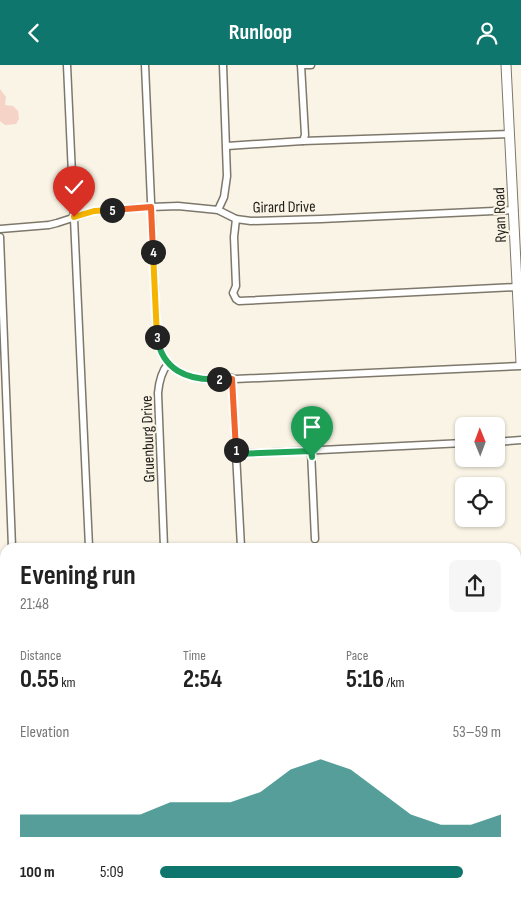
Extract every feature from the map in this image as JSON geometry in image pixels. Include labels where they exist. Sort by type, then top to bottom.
[{"type":"main road","name":"Ryan Road","points":[[506,65],[521,364]]},
{"type":"street","points":[[67,65],[89,543]]},
{"type":"street","points":[[145,65],[157,338],[162,356],[168,364],[188,376],[200,379],[521,364]]},
{"type":"street","points":[[218,210],[227,184],[223,65]]},
{"type":"street","points":[[303,141],[305,135],[301,65],[311,65]]},
{"type":"street","points":[[227,146],[303,141],[510,134]]},
{"type":"street","name":"Girard Drive","points":[[0,229],[49,225],[94,211],[151,207],[192,207],[218,210],[236,219],[251,221],[514,210]]},
{"type":"street","points":[[236,219],[234,237],[236,286],[233,293],[239,301],[517,287]]},
{"type":"street","points":[[0,237],[1,304],[12,543]]},
{"type":"street","name":"Gruenburg Drive","points":[[164,543],[158,393],[161,376],[168,364]]},
{"type":"street","points":[[232,379],[240,543]]},
{"type":"street","points":[[505,441],[521,440]]},
{"type":"street","points":[[236,454],[455,443]]},
{"type":"street","points":[[311,451],[315,539]]},
{"type":"shaded area","points":[[0,89],[6,97],[5,105],[13,106],[18,111],[19,119],[16,124],[5,125],[0,121]]},
{"type":"route","points":[[74,217],[94,211],[151,207],[157,338],[162,356],[168,364],[188,376],[200,379],[232,379],[236,454],[311,451],[312,457]]}]
